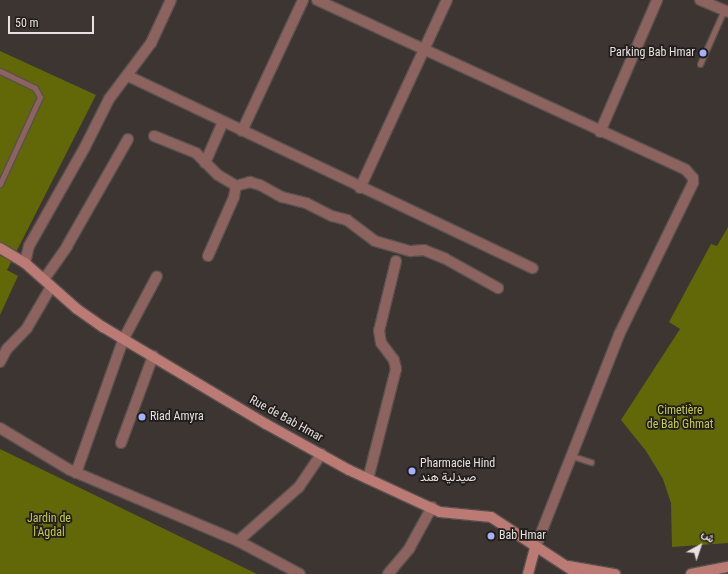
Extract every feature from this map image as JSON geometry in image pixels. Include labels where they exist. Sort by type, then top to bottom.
[{"type":"main road","name":"Rue de Bab Hmar","points":[[0,248],[25,263],[48,282],[76,309],[123,340],[153,356],[266,424],[368,479],[432,507],[440,512],[491,517],[535,548],[578,574]]},
{"type":"main road","points":[[528,574],[535,548]]},
{"type":"main road","points":[[567,566],[615,574]]},
{"type":"main road","points":[[691,574],[728,567]]},
{"type":"street","points":[[25,263],[30,246],[85,147],[109,99],[128,76],[151,43],[171,0]]},
{"type":"street","points":[[242,132],[303,0]]},
{"type":"street","points":[[317,0],[600,132],[686,170],[693,178],[693,183],[619,335],[535,548]]},
{"type":"street","points":[[360,188],[447,0]]},
{"type":"street","points":[[600,132],[657,0]]},
{"type":"street","points":[[700,0],[726,11]]},
{"type":"street","points":[[128,76],[360,188],[533,268]]},
{"type":"street","points":[[205,163],[223,122]]},
{"type":"street","points":[[154,136],[188,149],[236,186]]},
{"type":"street","points":[[0,362],[7,349],[27,328],[48,282],[67,246],[128,139]]},
{"type":"street","points":[[236,186],[250,182],[260,185],[282,197],[306,203],[332,216],[347,220],[375,241],[411,251],[424,250],[444,258],[498,288]]},
{"type":"street","points":[[208,256],[234,197],[236,186]]},
{"type":"street","points":[[368,479],[396,369],[396,364],[383,347],[379,336],[396,261]]},
{"type":"street","points":[[76,473],[123,340],[156,276]]},
{"type":"street","points":[[121,443],[153,356]]},
{"type":"street","points":[[0,428],[49,459],[76,473],[238,541],[300,574]]},
{"type":"street","points":[[238,541],[299,487],[321,454]]},
{"type":"street","points":[[388,574],[409,549],[432,507]]},
{"type":"lane","points":[[700,64],[726,11]]},
{"type":"lane","points":[[0,71],[35,88],[40,97],[0,184]]},
{"type":"lane","points":[[572,456],[591,462]]},
{"type":"green space","points":[[0,51],[96,95],[7,270],[18,276],[0,315]]},
{"type":"green space","name":"Cimetière de Bab Ghmat","points":[[728,227],[728,543],[672,547],[671,503],[663,479],[646,451],[621,420],[680,329],[669,322],[711,244],[717,246]]},
{"type":"green space","name":"Jardin de l'Agdal","points":[[0,449],[257,574],[0,574]]},
{"type":"place","name":"Parking Bab Hmar","points":[[703,53]]},
{"type":"place","name":"Riad Amyra","points":[[142,417]]},
{"type":"place","name":"Pharmacie Hind صيدلية هند","points":[[412,471]]},
{"type":"place","name":"Bab Hmar","points":[[491,536]]}]
